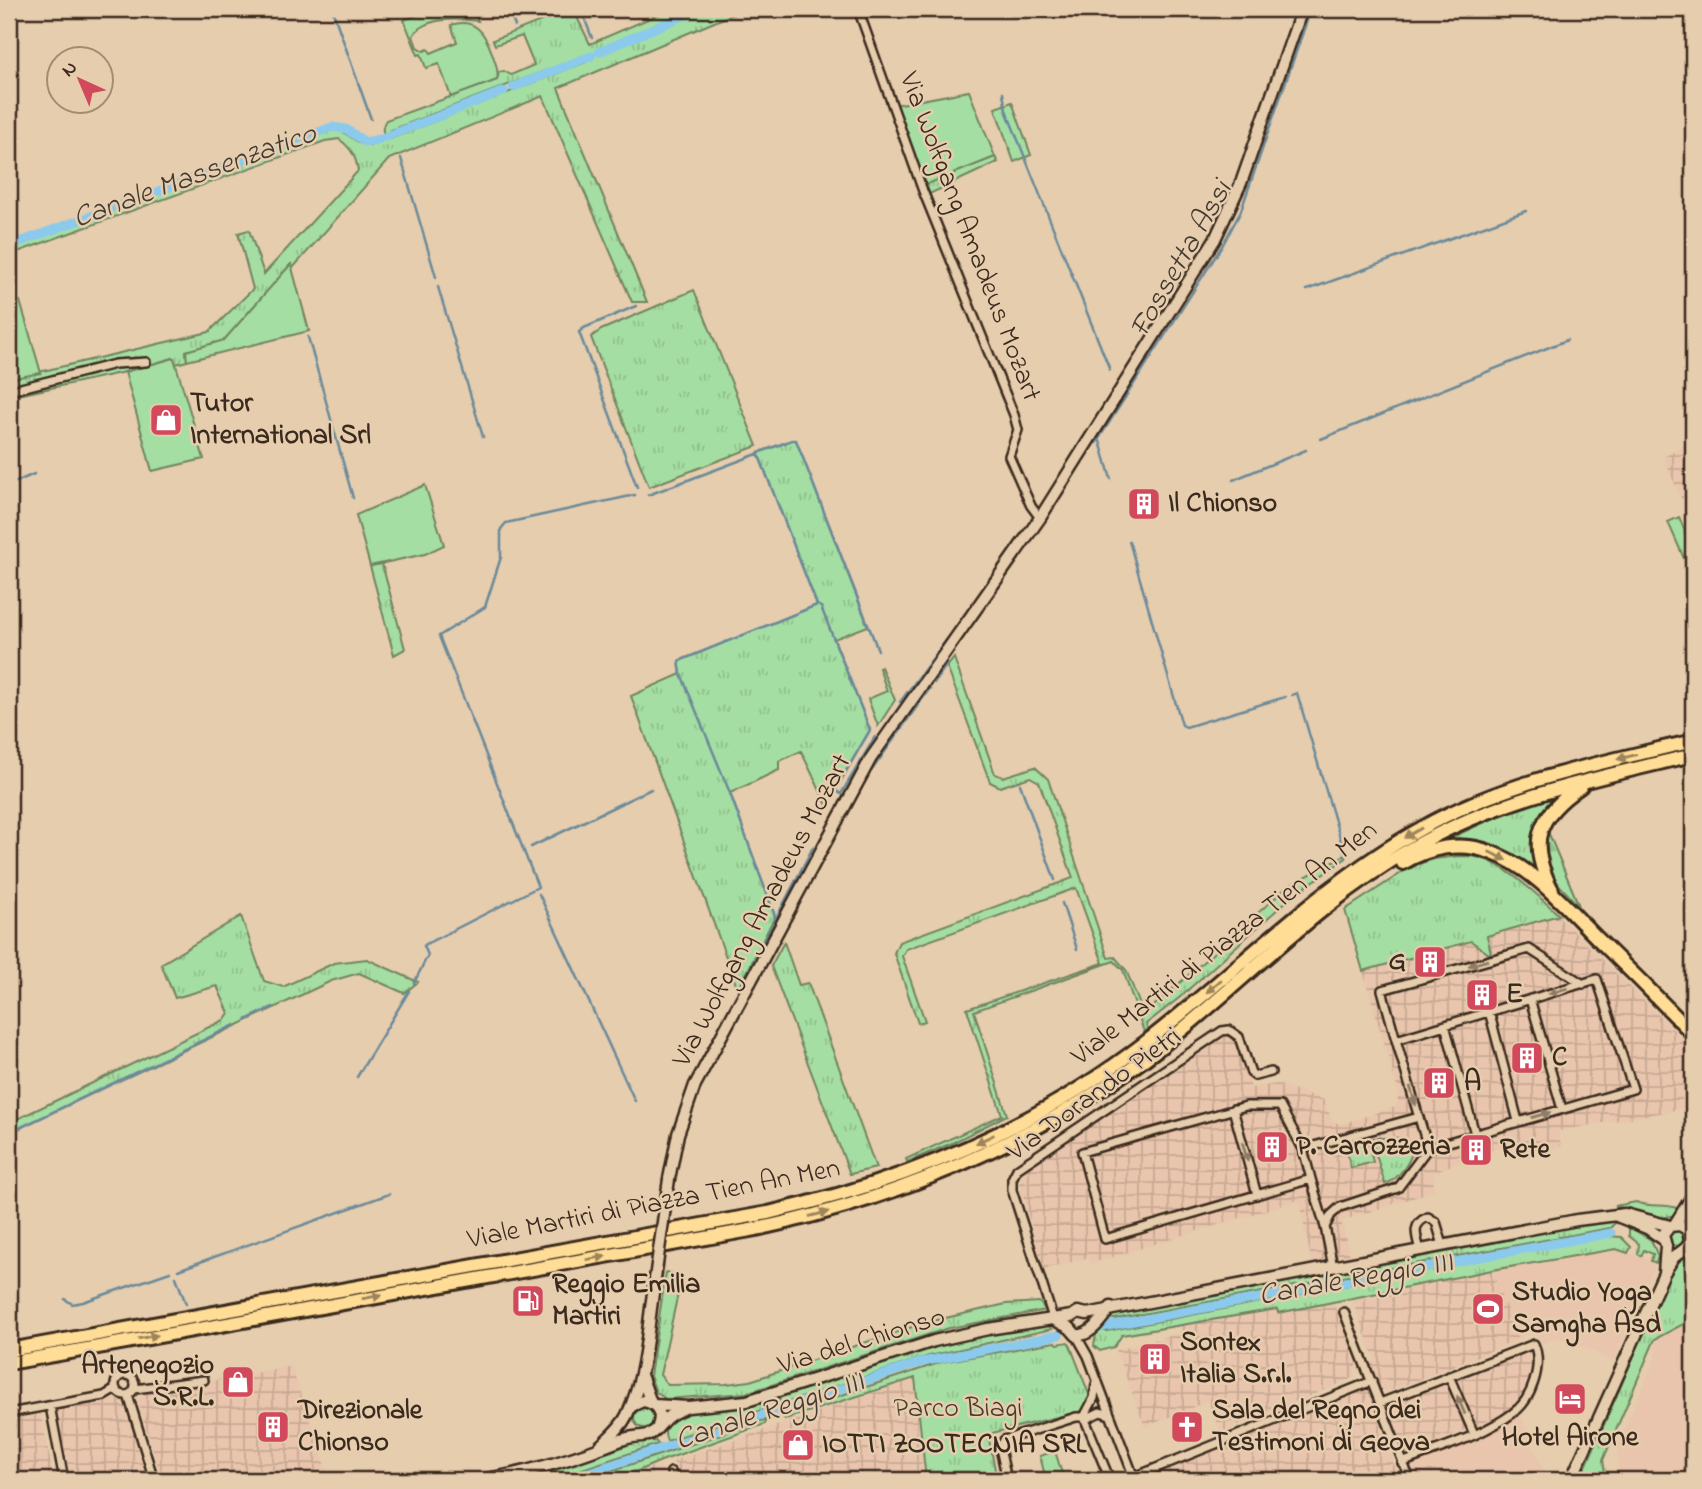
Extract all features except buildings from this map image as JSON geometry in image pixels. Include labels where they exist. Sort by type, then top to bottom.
[{"type":"highway","name":"Viale Martiri di Piazza Tien An Men","points":[[9,1350],[768,1213],[844,1195],[888,1180],[964,1150],[1012,1126],[1121,1060],[1185,1010],[1321,894],[1367,861],[1424,827],[1518,786],[1693,741]]},
{"type":"highway","name":"Viale Martiri di Piazza Tien An Men","points":[[9,1363],[756,1229],[870,1199],[939,1174],[1002,1146],[1105,1086],[1183,1030],[1344,893],[1394,859],[1458,824],[1515,801],[1693,755]]},
{"type":"highway","points":[[1553,894],[1541,869],[1537,850],[1541,829],[1550,812],[1564,797],[1590,780]]},
{"type":"highway","points":[[1344,893],[1425,852],[1450,846],[1466,846],[1491,852],[1504,858],[1553,894],[1693,1034]]},
{"type":"main road","name":"Via Wolfgang Amadeus Mozart","points":[[632,1406],[641,1374],[669,1178],[678,1134],[695,1084],[859,779],[896,720],[1040,518],[1216,239],[1238,190],[1302,9]]},
{"type":"main road","points":[[1664,1273],[1665,1231],[1693,1195]]},
{"type":"main road","points":[[1613,1215],[1647,1228],[1672,1251],[1679,1251],[1686,1248],[1690,1242],[1688,1230],[1693,1213]]},
{"type":"main road","name":"Via del Chionso","points":[[632,1406],[643,1401],[688,1407],[747,1401],[934,1341],[1072,1316],[1077,1312],[1087,1314],[1111,1307],[1613,1215],[1633,1215],[1672,1225]]},
{"type":"main road","points":[[1672,1225],[1688,1230]]},
{"type":"main road","points":[[1571,1480],[1664,1273],[1679,1251]]},
{"type":"main road","points":[[1052,1318],[1073,1331],[1090,1331],[1111,1307]]},
{"type":"main road","points":[[1087,1314],[1092,1320],[1090,1331]]},
{"type":"main road","points":[[1072,1316],[1073,1331]]},
{"type":"main road","name":"Via Wolfgang Amadeus Mozart","points":[[641,1374],[653,1404]]},
{"type":"main road","points":[[653,1404],[659,1413],[659,1426]]},
{"type":"main road","points":[[595,1451],[626,1417],[632,1406]]},
{"type":"main road","name":"Via del Chionso","points":[[480,1480],[559,1462],[638,1435],[652,1433],[668,1417],[688,1407]]},
{"type":"main road","points":[[626,1417],[630,1429],[638,1435]]},
{"type":"street","name":"Via Wolfgang Amadeus Mozart","points":[[858,9],[923,191],[1014,415],[1018,430],[1009,456],[1031,506],[1040,518]]},
{"type":"street","points":[[9,391],[115,364],[146,362]]},
{"type":"street","points":[[1428,1148],[1382,990],[1529,949],[1583,984]]},
{"type":"street","points":[[1325,1227],[1331,1215],[1340,1207],[1402,1185],[1428,1148],[1633,1089],[1597,979],[1396,1040]]},
{"type":"street","points":[[1530,999],[1562,1108]]},
{"type":"street","points":[[1489,1012],[1518,1121]]},
{"type":"street","points":[[1445,1025],[1475,1134]]},
{"type":"street","name":"Via Dorando Pietri","points":[[1052,1318],[1012,1190],[1012,1179],[1017,1170],[1222,1031],[1229,1030],[1239,1037],[1251,1073],[1255,1076],[1270,1072]]},
{"type":"street","points":[[1311,1179],[1105,1240],[1083,1152],[1233,1109],[1246,1106],[1280,1106],[1303,1149],[1325,1227],[1333,1267]]},
{"type":"street","points":[[1233,1109],[1257,1195]]},
{"type":"street","points":[[1303,1149],[1419,1117]]},
{"type":"street","points":[[1420,1250],[1415,1228],[1418,1222],[1428,1217],[1436,1222],[1443,1245]]},
{"type":"street","points":[[1344,1312],[1410,1480]]},
{"type":"street","points":[[1073,1331],[1088,1356],[1135,1479],[1372,1381]]},
{"type":"street","points":[[1088,1356],[1090,1331]]},
{"type":"street","points":[[1380,1403],[1534,1344],[1537,1351],[1537,1372],[1528,1394],[1516,1412],[1474,1434],[1402,1463]]},
{"type":"street","points":[[116,1389],[117,1378],[125,1374],[134,1378],[135,1389]]},
{"type":"street","points":[[1449,1376],[1474,1434]]},
{"type":"street","points":[[116,1389],[122,1395],[128,1395],[135,1389],[204,1380]]},
{"type":"street","points":[[1084,1417],[1094,1398],[1097,1380]]},
{"type":"street","points":[[9,1413],[104,1396],[116,1389]]},
{"type":"street","points":[[128,1395],[155,1480]]},
{"type":"street","points":[[50,1406],[64,1480]]},
{"type":"street","points":[[1007,1480],[1000,1448],[1004,1440],[1076,1417],[1088,1418],[1100,1412],[1110,1415]]},
{"type":"street","points":[[1084,1417],[1110,1480]]},
{"type":"street","points":[[671,1472],[675,1480]]},
{"type":"shaded area","points":[[1693,443],[1693,525],[1663,457]]},
{"type":"shaded area","points":[[1478,857],[1506,872],[1535,893],[1693,1049],[1693,1107],[1558,1131],[1561,1146],[1520,1160],[1513,1143],[1433,1172],[1434,1191],[1341,1221],[1350,1256],[1312,1264],[1299,1200],[1090,1264],[1088,1258],[1044,1269],[1019,1183],[1029,1167],[1229,1034],[1235,1039],[1251,1088],[1278,1084],[1324,1100],[1332,1121],[1340,1124],[1396,1107],[1399,1094],[1345,910],[1412,866],[1434,859]]},
{"type":"shaded area","points":[[1617,1249],[1656,1263],[1613,1361],[1567,1339],[1556,1338],[1541,1343],[1540,1337],[1530,1332],[1518,1340],[1492,1270]]},
{"type":"shaded area","points":[[1693,1261],[1693,1480],[1620,1480],[1617,1446],[1655,1360],[1656,1339]]},
{"type":"shaded area","points":[[1492,1270],[1518,1340],[1387,1392],[1380,1389],[1369,1363],[1375,1360],[1352,1300]]},
{"type":"shaded area","points":[[1334,1303],[1357,1364],[1349,1380],[1221,1432],[1208,1401],[1145,1427],[1116,1350],[1181,1333],[1180,1325],[1277,1309],[1279,1313]]},
{"type":"shaded area","points":[[1527,1349],[1534,1372],[1522,1400],[1514,1410],[1406,1454],[1389,1412],[1392,1404]]},
{"type":"shaded area","points":[[291,1366],[329,1477],[313,1480],[162,1480],[138,1401],[143,1394]]},
{"type":"shaded area","points":[[914,1379],[925,1480],[681,1480],[673,1461]]},
{"type":"shaded area","points":[[1365,1387],[1372,1400],[1399,1480],[1164,1480],[1161,1471]]},
{"type":"shaded area","points":[[121,1400],[124,1405],[147,1480],[70,1480],[57,1410]]},
{"type":"shaded area","points":[[41,1414],[54,1480],[9,1480],[9,1420]]},
{"type":"shaded area","points":[[1521,1417],[1544,1473],[1524,1480],[1417,1480],[1410,1463]]},
{"type":"shaded area","points":[[660,1466],[666,1480],[617,1480],[652,1467]]},
{"type":"green space","points":[[432,9],[472,9],[478,21],[442,20],[425,25],[413,36],[417,47],[424,51],[428,49],[431,53],[457,42],[451,25],[473,25],[482,33],[489,46],[496,66],[497,80],[451,97],[439,64],[426,68],[404,20]]},
{"type":"green space","points":[[571,9],[590,44],[671,9],[745,9],[558,88],[647,302],[632,302],[543,96],[389,159],[292,269],[290,265],[224,341],[186,351],[187,361],[176,364],[173,358],[125,372],[9,397],[9,379],[209,332],[253,289],[238,233],[249,230],[264,274],[358,171],[357,166],[352,153],[339,139],[325,141],[9,255],[9,249],[334,129],[366,145],[372,144],[586,62],[589,57],[583,56],[391,130],[385,136],[384,134],[386,120],[497,80],[499,72],[504,71],[511,75],[534,65],[522,36],[495,45],[493,40]]},
{"type":"green space","points":[[854,9],[863,9],[924,185],[995,157],[998,162],[929,194],[1009,396],[1002,399]]},
{"type":"green space","points":[[969,91],[995,157],[925,185],[895,105]]},
{"type":"green space","points":[[1012,102],[1031,155],[1014,162],[995,108]]},
{"type":"green space","points":[[291,264],[309,331],[187,361],[186,351],[224,340]]},
{"type":"green space","points":[[694,290],[757,446],[649,487],[591,337],[601,330]]},
{"type":"green space","points":[[20,301],[41,373],[9,379],[9,305]]},
{"type":"green space","points":[[174,358],[204,459],[152,471],[125,372]]},
{"type":"green space","points":[[796,440],[868,626],[834,639],[870,730],[827,805],[801,751],[779,761],[779,770],[730,793],[775,916],[738,990],[631,696],[681,674],[679,661],[817,605],[758,453]]},
{"type":"green space","points":[[425,485],[444,545],[425,554],[370,566],[356,515]]},
{"type":"green space","points":[[1679,517],[1693,551],[1693,579],[1668,522]]},
{"type":"green space","points":[[382,564],[405,649],[394,655],[370,566]]},
{"type":"green space","points":[[954,658],[995,774],[1003,777],[1035,767],[1048,779],[1108,958],[1115,957],[1126,970],[1142,1010],[1147,1012],[1287,887],[1345,855],[1346,858],[1290,898],[1179,998],[1146,1024],[1147,1029],[1144,1032],[1123,970],[1114,961],[974,1011],[1007,1115],[907,1162],[906,1159],[1002,1115],[967,1009],[1103,963],[1076,888],[906,949],[902,956],[925,1021],[918,1023],[894,953],[899,942],[1073,878],[1039,782],[1030,777],[1000,787],[990,782],[947,667]]},
{"type":"green space","points":[[881,667],[895,700],[878,726],[868,699],[887,691],[879,668]]},
{"type":"green space","points":[[1563,792],[1546,811],[1536,829],[1534,850],[1539,876],[1516,859],[1483,844],[1442,842],[1509,811]]},
{"type":"green space","points":[[1547,829],[1579,906],[1550,872],[1545,855]]},
{"type":"green space","points":[[1476,857],[1497,865],[1559,915],[1487,936],[1489,954],[1471,941],[1363,971],[1345,910],[1412,866],[1434,859]]},
{"type":"green space","points":[[241,916],[264,981],[283,987],[334,963],[367,959],[418,982],[404,993],[359,973],[331,981],[9,1133],[9,1123],[224,1020],[229,1013],[217,986],[175,998],[161,964]]},
{"type":"green space","points":[[784,942],[799,985],[808,983],[876,1168],[850,1174],[771,966]]},
{"type":"green space","points":[[1371,1138],[1404,1138],[1412,1144],[1411,1156],[1404,1168],[1385,1184]]},
{"type":"green space","points":[[1367,1139],[1373,1162],[1351,1168],[1345,1145]]},
{"type":"green space","points":[[1636,1202],[1679,1209],[1675,1215],[1662,1218],[1615,1206]]},
{"type":"green space","points":[[1609,1217],[1615,1223],[1610,1228],[1115,1319],[1108,1318],[1114,1311]]},
{"type":"green space","points":[[1629,1227],[1651,1240],[1658,1256],[1656,1263],[1651,1261],[1653,1254],[1644,1250],[1641,1256],[1638,1254],[1639,1244],[1629,1236]]},
{"type":"green space","points":[[1677,1230],[1683,1232],[1683,1244],[1677,1246],[1671,1244],[1669,1238],[1671,1232]]},
{"type":"green space","points":[[1607,1236],[1621,1237],[1631,1247],[1628,1253],[1616,1249],[1492,1270],[1278,1313],[1277,1309],[1122,1335],[1114,1347],[1100,1351],[1094,1346],[1096,1334],[1101,1330]]},
{"type":"green space","points":[[1693,1251],[1693,1319],[1655,1339],[1603,1460],[1606,1480],[1580,1480],[1668,1277],[1680,1257]]},
{"type":"green space","points":[[666,1272],[674,1274],[679,1282],[660,1375],[668,1385],[750,1381],[924,1323],[1006,1304],[1039,1302],[1046,1310],[949,1328],[746,1393],[666,1399],[656,1392],[650,1376]]},
{"type":"green space","points":[[1045,1323],[1052,1329],[929,1356],[779,1405],[780,1396],[953,1340]]},
{"type":"green space","name":"Parco Biagi","points":[[1068,1342],[1070,1345],[1090,1397],[1082,1411],[988,1434],[997,1480],[926,1480],[915,1378],[785,1419],[781,1415],[942,1362]]},
{"type":"green space","points":[[760,1402],[765,1409],[667,1441],[666,1426],[672,1418],[681,1413]]},
{"type":"green space","points":[[644,1408],[651,1411],[654,1418],[651,1425],[644,1428],[637,1425],[634,1418],[637,1411]]},
{"type":"green space","points":[[767,1419],[765,1424],[616,1480],[613,1480],[610,1474],[584,1480]]},
{"type":"green space","points":[[655,1441],[658,1444],[549,1480],[502,1480],[609,1452],[636,1442]]},
{"type":"green space","points":[[1055,1451],[1064,1480],[1046,1480],[1040,1456]]},
{"type":"waterway","points":[[332,9],[371,119]]},
{"type":"waterway","points":[[508,9],[515,26]]},
{"type":"waterway","points":[[581,9],[592,38]]},
{"type":"waterway","name":"Canale Massenzatico","points":[[599,52],[699,9]]},
{"type":"waterway","name":"Fossetta Assi","points":[[1096,443],[1222,246],[1240,213],[1311,9]]},
{"type":"waterway","name":"Canale Massenzatico","points":[[513,87],[591,56]]},
{"type":"waterway","name":"Canale Massenzatico","points":[[385,137],[504,91]]},
{"type":"waterway","points":[[1003,93],[1006,110],[1110,370]]},
{"type":"waterway","name":"Canale Massenzatico","points":[[9,246],[332,127],[346,129],[365,142],[380,139]]},
{"type":"waterway","points":[[401,158],[436,277]]},
{"type":"waterway","points":[[1307,290],[1526,211]]},
{"type":"waterway","points":[[438,287],[483,437]]},
{"type":"waterway","points":[[636,306],[579,332],[637,487]]},
{"type":"waterway","points":[[308,337],[353,498]]},
{"type":"waterway","points":[[1424,397],[1567,340]]},
{"type":"waterway","points":[[13,393],[84,375]]},
{"type":"waterway","points":[[1321,439],[1422,398]]},
{"type":"waterway","points":[[1099,438],[1111,479]]},
{"type":"waterway","points":[[763,451],[796,440],[878,650]]},
{"type":"waterway","points":[[1233,480],[1306,450]]},
{"type":"waterway","points":[[758,453],[817,605],[821,607],[870,730],[835,790],[841,794],[875,737]]},
{"type":"waterway","points":[[648,495],[760,453]]},
{"type":"waterway","points":[[9,485],[34,474]]},
{"type":"waterway","points":[[414,983],[428,955],[424,946],[426,944],[538,887],[439,636],[485,607],[501,557],[501,529],[506,523],[635,495]]},
{"type":"waterway","points":[[1129,541],[1182,725],[1186,727],[1285,697]]},
{"type":"waterway","points":[[776,919],[730,793],[681,674],[679,661],[817,605]]},
{"type":"waterway","points":[[900,702],[948,638]]},
{"type":"waterway","name":"Fossetta Assi","points":[[934,683],[947,664]]},
{"type":"waterway","name":"Fossetta Assi","points":[[872,770],[930,688]]},
{"type":"waterway","points":[[1292,695],[1297,693],[1346,858]]},
{"type":"waterway","points":[[1020,784],[1055,880]]},
{"type":"waterway","points":[[531,847],[651,789]]},
{"type":"waterway","points":[[738,992],[813,847]]},
{"type":"waterway","points":[[539,894],[635,1101]]},
{"type":"waterway","points":[[1062,903],[1077,949]]},
{"type":"waterway","points":[[357,1077],[409,991]]},
{"type":"waterway","points":[[721,1024],[733,1002]]},
{"type":"waterway","points":[[246,1020],[273,1007]]},
{"type":"waterway","points":[[9,1133],[235,1025]]},
{"type":"waterway","points":[[178,1270],[389,1194]]},
{"type":"waterway","name":"Canale Reggio III","points":[[1102,1327],[1611,1233]]},
{"type":"waterway","points":[[65,1299],[72,1304],[83,1302],[170,1272]]},
{"type":"waterway","points":[[176,1277],[186,1304]]},
{"type":"waterway","name":"Canale Reggio III","points":[[566,1480],[922,1362],[1059,1335]]},
{"type":"place","name":"Tutor International Srl","points":[[166,420]]},
{"type":"place","name":"Il Chionso","points":[[1144,504]]},
{"type":"place","name":"G","points":[[1430,962]]},
{"type":"place","name":"E","points":[[1482,995]]},
{"type":"place","name":"C","points":[[1527,1058]]},
{"type":"place","name":"A","points":[[1439,1083]]},
{"type":"place","name":"P. Carrozzeria","points":[[1272,1147]]},
{"type":"place","name":"Rete","points":[[1476,1150]]},
{"type":"place","name":"Reggio Emilia Martiri","points":[[528,1301]]},
{"type":"place","name":"Studio Yoga Samgha Asd","points":[[1488,1309]]},
{"type":"place","name":"Sontex Italia S.r.l.","points":[[1155,1359]]},
{"type":"place","name":"Artenegozio S.R.L.","points":[[238,1382]]},
{"type":"place","name":"Hotel Airone","points":[[1570,1399]]},
{"type":"place","name":"Direzionale Chionso","points":[[273,1427]]},
{"type":"place","name":"Sala del Regno dei Testimoni di Geova","points":[[1187,1427]]},
{"type":"place","name":"IOTTI ZOOTECNIA SRL","points":[[798,1445]]}]
